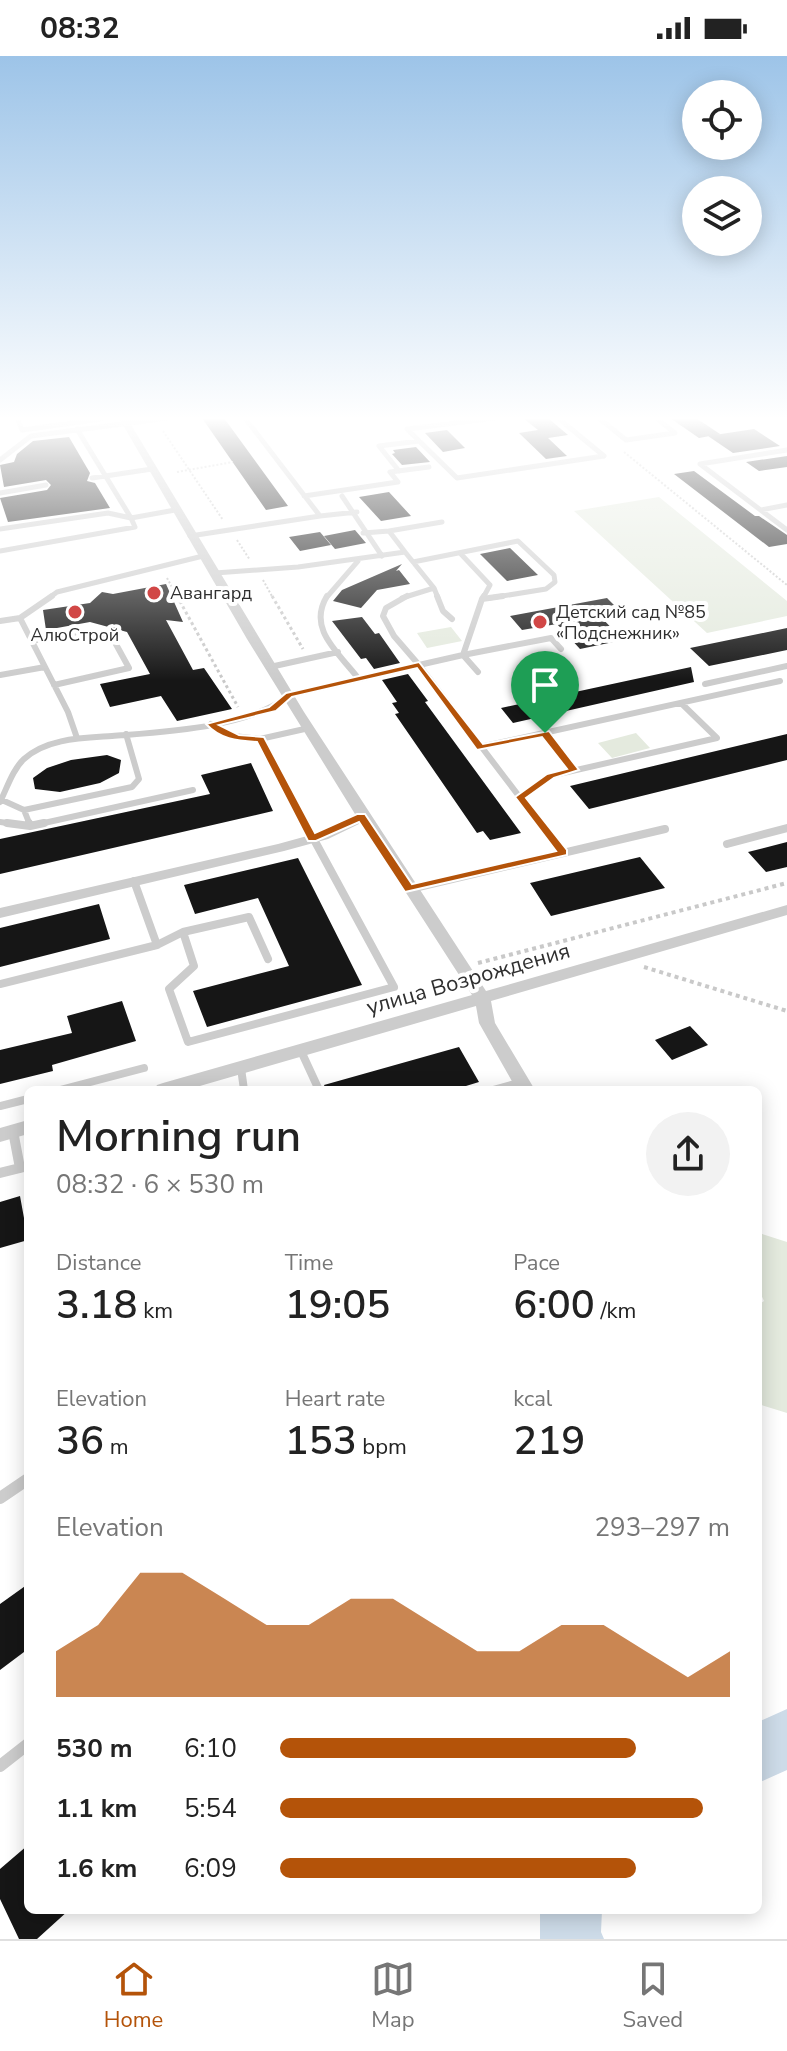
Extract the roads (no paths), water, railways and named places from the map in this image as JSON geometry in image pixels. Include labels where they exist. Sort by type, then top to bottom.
[{"type":"street","points":[[173,506],[361,817],[483,999],[487,1023],[524,1086]]},
{"type":"street","points":[[0,913],[312,839],[361,817]]},
{"type":"street","name":"улица Возрождения","points":[[177,1086],[787,910]]},
{"type":"lane","points":[[0,551],[135,527],[123,506]]},
{"type":"lane","points":[[312,506],[320,516]]},
{"type":"lane","points":[[351,506],[357,512],[363,533],[382,556]]},
{"type":"lane","points":[[756,506],[787,530]]},
{"type":"lane","points":[[761,510],[782,506]]},
{"type":"lane","points":[[0,529],[108,513],[131,518],[175,510]]},
{"type":"lane","points":[[190,536],[357,512]]},
{"type":"lane","points":[[363,533],[442,522]]},
{"type":"lane","points":[[389,531],[434,588],[443,611],[452,619]]},
{"type":"lane","points":[[413,562],[518,541],[554,575],[555,582],[546,589],[482,599]]},
{"type":"lane","points":[[215,573],[359,560],[405,552]]},
{"type":"lane","points":[[460,553],[490,585],[482,599],[463,655]]},
{"type":"lane","points":[[0,621],[20,618],[57,592],[203,556]]},
{"type":"lane","points":[[358,678],[318,626],[316,613],[321,600],[359,560]]},
{"type":"lane","points":[[434,588],[396,598],[384,607],[382,617],[387,629],[419,665],[563,853]]},
{"type":"lane","points":[[20,618],[77,738]]},
{"type":"lane","points":[[31,641],[85,632],[112,637],[129,668],[54,685]]},
{"type":"lane","points":[[126,734],[139,779],[137,784],[24,810],[1,801],[13,773],[27,756],[42,748],[77,738],[126,734],[181,731],[273,709],[289,695],[551,638],[561,649]]},
{"type":"lane","points":[[270,667],[338,652]]},
{"type":"lane","points":[[463,655],[478,672]]},
{"type":"lane","points":[[705,684],[787,666]]},
{"type":"lane","points":[[0,675],[45,667]]},
{"type":"lane","points":[[767,670],[787,687]]},
{"type":"lane","points":[[480,747],[780,681]]},
{"type":"lane","points":[[520,797],[550,776],[717,738],[681,703]]},
{"type":"lane","points":[[211,724],[221,732],[238,738],[260,739],[309,728]]},
{"type":"lane","points":[[545,733],[573,770]]},
{"type":"lane","points":[[183,932],[194,966],[169,989],[188,1042],[394,987],[260,739]]},
{"type":"lane","points":[[0,822],[30,826],[193,790]]},
{"type":"lane","points":[[24,810],[30,826]]},
{"type":"lane","points":[[727,844],[787,828]]},
{"type":"lane","points":[[409,889],[665,829]]},
{"type":"lane","points":[[134,881],[157,945]]},
{"type":"lane","points":[[0,984],[157,945],[183,932],[249,917],[268,959]]},
{"type":"lane","points":[[301,1051],[317,1086]]},
{"type":"lane","points":[[75,1086],[144,1068]]},
{"type":"lane","points":[[241,1068],[243,1086]]},
{"type":"lane","points":[[0,1106],[24,1100]]},
{"type":"lane","points":[[0,1173],[24,1167],[14,1131]]},
{"type":"lane","points":[[0,1498],[24,1482]]},
{"type":"lane","points":[[0,1766],[24,1747]]},
{"type":"waterway","points":[[762,1752],[787,1738]]},
{"type":"waterway","points":[[571,1914],[569,1934],[572,1939]]},
{"type":"place","name":"Авангард","points":[[154,593]]},
{"type":"place","name":"АлюСтрой","points":[[75,612]]},
{"type":"place","name":"Детский сад №85 «Подснежник»","points":[[540,622]]}]
